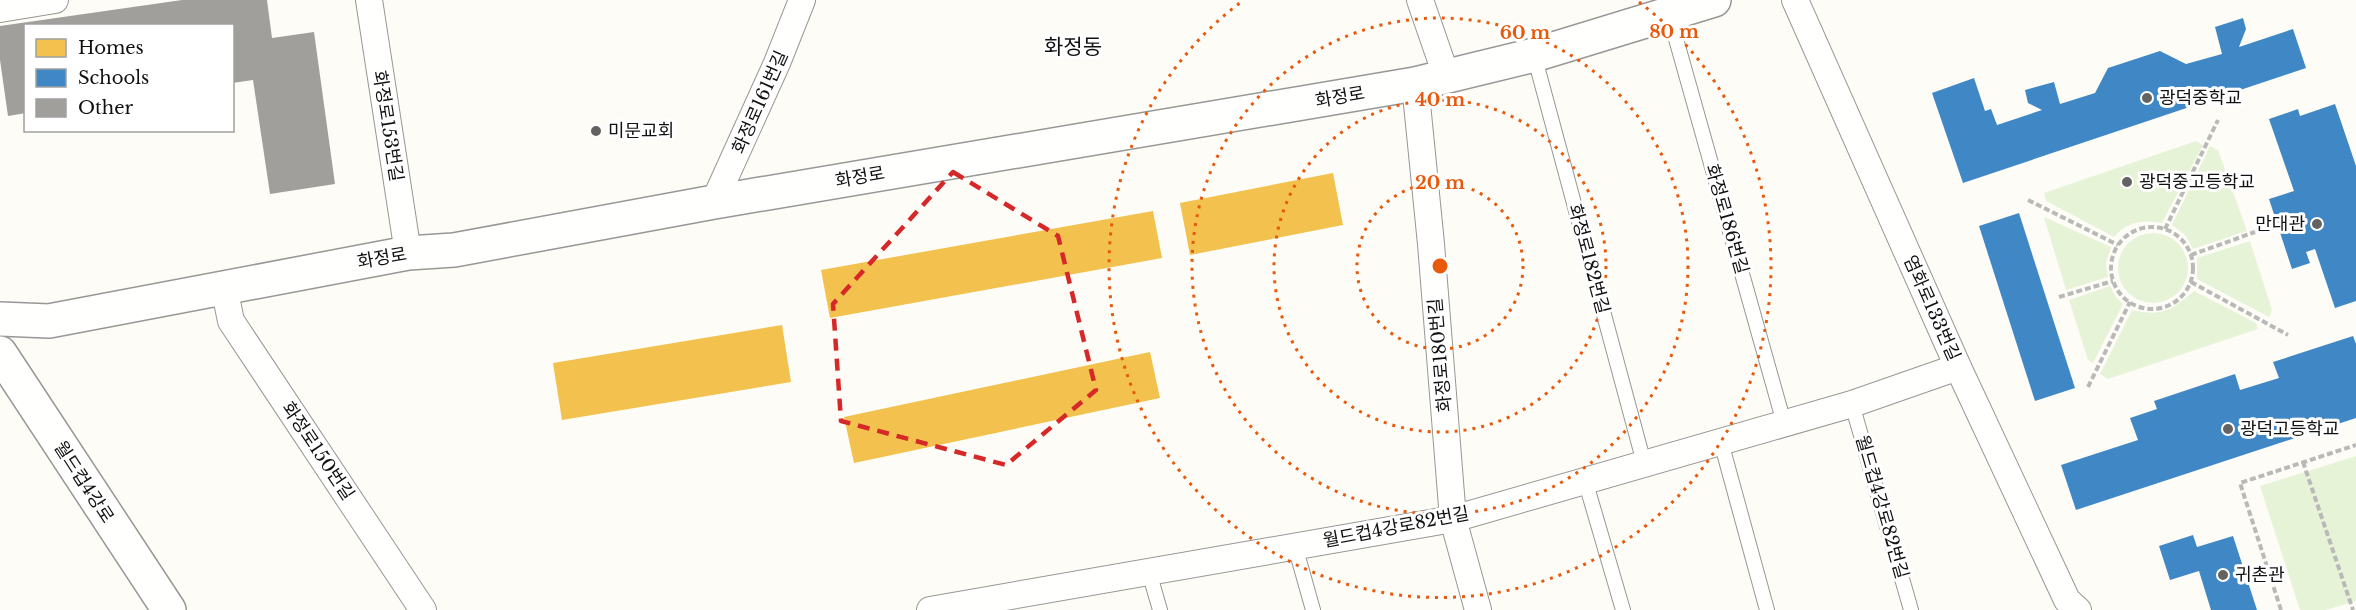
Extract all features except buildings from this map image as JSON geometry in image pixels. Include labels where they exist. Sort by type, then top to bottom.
[{"type":"street","points":[[0,9],[55,0]]},
{"type":"street","name":"화정로153번길","points":[[369,0],[408,253]]},
{"type":"street","name":"화정로161번길","points":[[714,202],[777,63],[802,0]]},
{"type":"street","points":[[1420,0],[1447,78]]},
{"type":"street","name":"화정로","points":[[0,319],[49,321],[408,253],[454,250],[714,202],[1415,84],[1534,55],[1714,0]]},
{"type":"street","name":"염화로133번길","points":[[1795,0],[1958,367],[2067,600],[2078,610]]},
{"type":"street","name":"화정로180번길","points":[[1415,84],[1431,244],[1453,519],[1478,610]]},
{"type":"street","name":"화정로150번길","points":[[224,287],[231,321],[423,610]]},
{"type":"street","name":"월드컵4강로","points":[[0,353],[169,610]]},
{"type":"street","name":"월드컵4강로82번길","points":[[930,610],[995,604],[1149,572],[1453,519],[1852,404],[1958,367]]},
{"type":"lane","name":"화정로186번길","points":[[1669,14],[1784,423]]},
{"type":"lane","name":"화정로182번길","points":[[1534,55],[1644,463]]},
{"type":"lane","name":"월드컵4강로82번길","points":[[1852,404],[1911,610]]},
{"type":"lane","points":[[1720,441],[1767,610]]},
{"type":"lane","points":[[1585,480],[1623,610]]},
{"type":"lane","points":[[1295,546],[1313,610]]},
{"type":"lane","points":[[1149,572],[1160,610]]},
{"type":"path","points":[[2165,229],[2218,120]]},
{"type":"path","points":[[2028,200],[2118,245]]},
{"type":"path","points":[[2152,226],[2165,229],[2176,234],[2186,244],[2191,255],[2193,269],[2191,282],[2184,293],[2165,307],[2153,308],[2130,302],[2113,281],[2112,262],[2118,245],[2127,235],[2139,229],[2152,226]]},
{"type":"path","points":[[2191,255],[2255,232]]},
{"type":"path","points":[[2059,297],[2113,281]]},
{"type":"path","points":[[2191,282],[2288,335]]},
{"type":"path","points":[[2088,387],[2130,302]]},
{"type":"path","points":[[2282,610],[2240,483],[2356,445]]},
{"type":"path","points":[[2303,462],[2353,610]]},
{"type":"highlighted area","points":[[953,172],[1058,236],[1096,390],[1006,465],[841,421],[833,304]]},
{"type":"green space","points":[[2196,141],[2203,145],[2162,223],[2148,221],[2135,223],[2124,228],[2114,237],[2046,201],[2044,193]]},
{"type":"green space","points":[[2210,146],[2218,150],[2247,231],[2193,249],[2186,236],[2172,225]]},
{"type":"green space","points":[[2044,217],[2111,247],[2106,263],[2108,277],[2066,290]]},
{"type":"green space","points":[[2146,233],[2160,233],[2173,239],[2182,248],[2188,261],[2186,281],[2178,293],[2160,303],[2146,303],[2133,297],[2124,288],[2118,275],[2118,261],[2124,248],[2133,239]]},
{"type":"green space","points":[[2250,241],[2272,310],[2269,317],[2197,279],[2197,258]]},
{"type":"green space","points":[[2110,286],[2123,304],[2093,363],[2088,360],[2069,300]]},
{"type":"green space","points":[[2194,291],[2256,323],[2258,329],[2108,379],[2100,374],[2132,310],[2152,313],[2166,310]]},
{"type":"green space","points":[[2356,456],[2356,601],[2326,610],[2300,610],[2260,486]]},
{"type":"place","name":"광덕중학교","points":[[2147,98]]},
{"type":"place","name":"미문교회","points":[[596,131]]},
{"type":"place","name":"광덕중고등학교","points":[[2127,182]]},
{"type":"place","name":"만대관","points":[[2317,224]]},
{"type":"place","name":"광덕고등학교","points":[[2228,429]]},
{"type":"place","name":"귀촌관","points":[[2223,575]]},
{"type":"district","name":"화정동","points":[[1073,47]]}]
